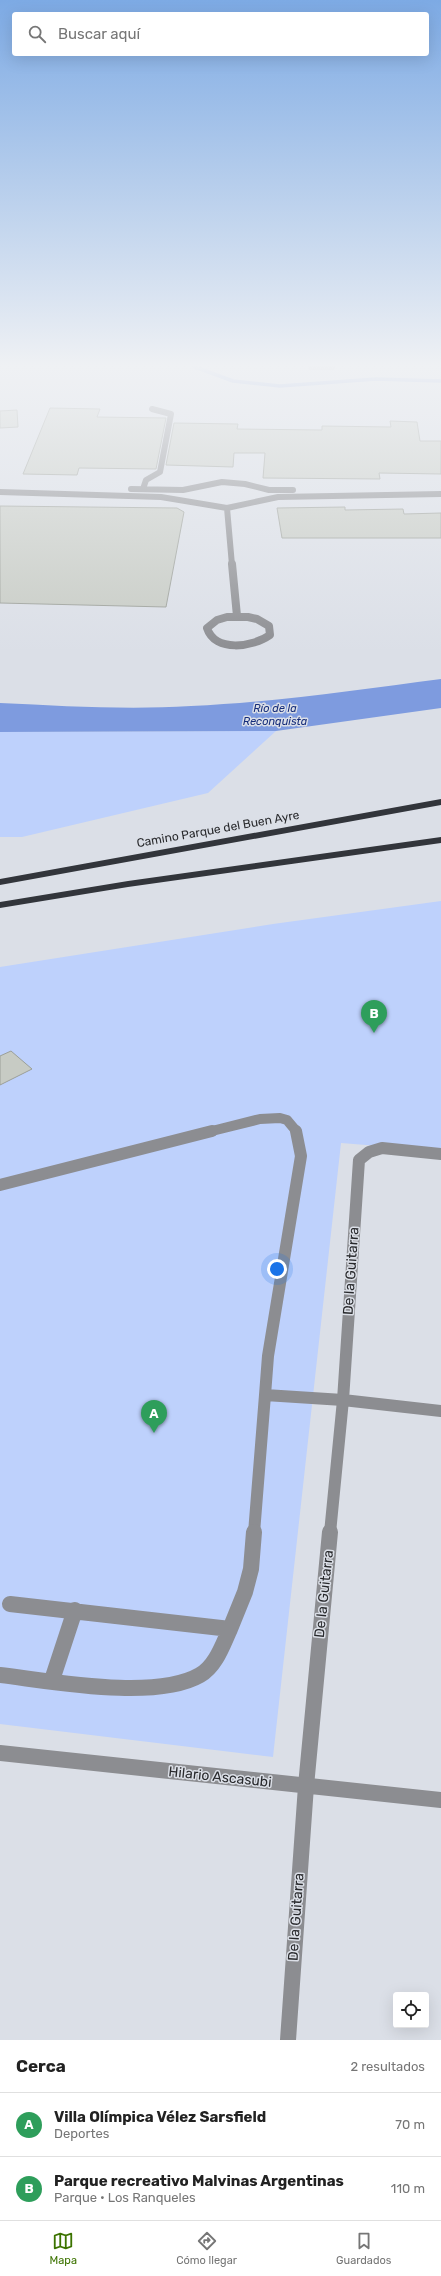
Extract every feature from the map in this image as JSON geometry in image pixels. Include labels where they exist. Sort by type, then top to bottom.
[{"type":"highway","name":"Camino Parque del Buen Ayre","points":[[0,882],[441,802]]},
{"type":"highway","points":[[0,905],[128,884],[441,840]]},
{"type":"street","points":[[143,489],[146,480],[160,472],[162,462]]},
{"type":"street","points":[[0,486],[143,489],[194,488],[208,483],[222,482],[285,490],[441,490]]},
{"type":"street","points":[[255,487],[260,492],[258,500]]},
{"type":"street","points":[[194,488],[191,496],[196,501]]},
{"type":"street","points":[[0,492],[161,497],[196,501],[227,508],[240,506],[258,500],[278,497],[441,494]]},
{"type":"street","points":[[227,508],[238,616]]},
{"type":"street","points":[[238,616],[264,622],[269,626],[270,635],[259,642],[240,645],[218,642],[207,633],[206,628],[210,624],[226,617],[238,616]]},
{"type":"street","points":[[0,1185],[271,1117],[284,1117],[294,1123],[300,1138],[301,1156],[268,1356],[251,1569],[245,1592],[218,1655],[202,1674],[182,1683],[128,1688],[0,1675]]},
{"type":"street","name":"De la Guitarra","points":[[288,2040],[306,1786],[343,1400],[359,1160],[369,1152],[382,1148],[441,1154]]},
{"type":"street","points":[[265,1395],[343,1400],[441,1411]]},
{"type":"street","points":[[10,1604],[75,1610],[230,1629]]},
{"type":"street","points":[[52,1680],[75,1610]]},
{"type":"street","name":"Hilario Ascasubi","points":[[0,1753],[441,1800]]},
{"type":"shaded area","points":[[276,731],[208,793],[22,837],[0,837],[0,732]]},
{"type":"shaded area","points":[[441,901],[441,1151],[341,1143],[273,1757],[0,1724],[0,967],[273,924]]},
{"type":"water","name":"Río de la Reconquista","points":[[441,679],[441,708],[276,731],[0,732],[0,703],[119,708],[191,706],[285,699]]},
{"type":"building","points":[[28,462],[157,462],[156,469],[79,468],[77,475],[23,474]]},
{"type":"building","points":[[167,462],[233,462],[233,467],[166,465]]},
{"type":"building","points":[[264,462],[441,462],[441,474],[379,473],[380,479],[263,478]]},
{"type":"building","points":[[0,506],[177,508],[184,512],[166,607],[0,603]]},
{"type":"building","points":[[345,507],[345,510],[403,509],[404,514],[441,513],[441,538],[282,538],[277,508]]},
{"type":"building","points":[[11,1051],[32,1069],[0,1085],[0,1056]]},
{"type":"place","name":"Parque recreativo Malvinas Argentinas","points":[[374,1033]]},
{"type":"place","name":"Villa Olímpica Vélez Sarsfield","points":[[154,1433]]}]
